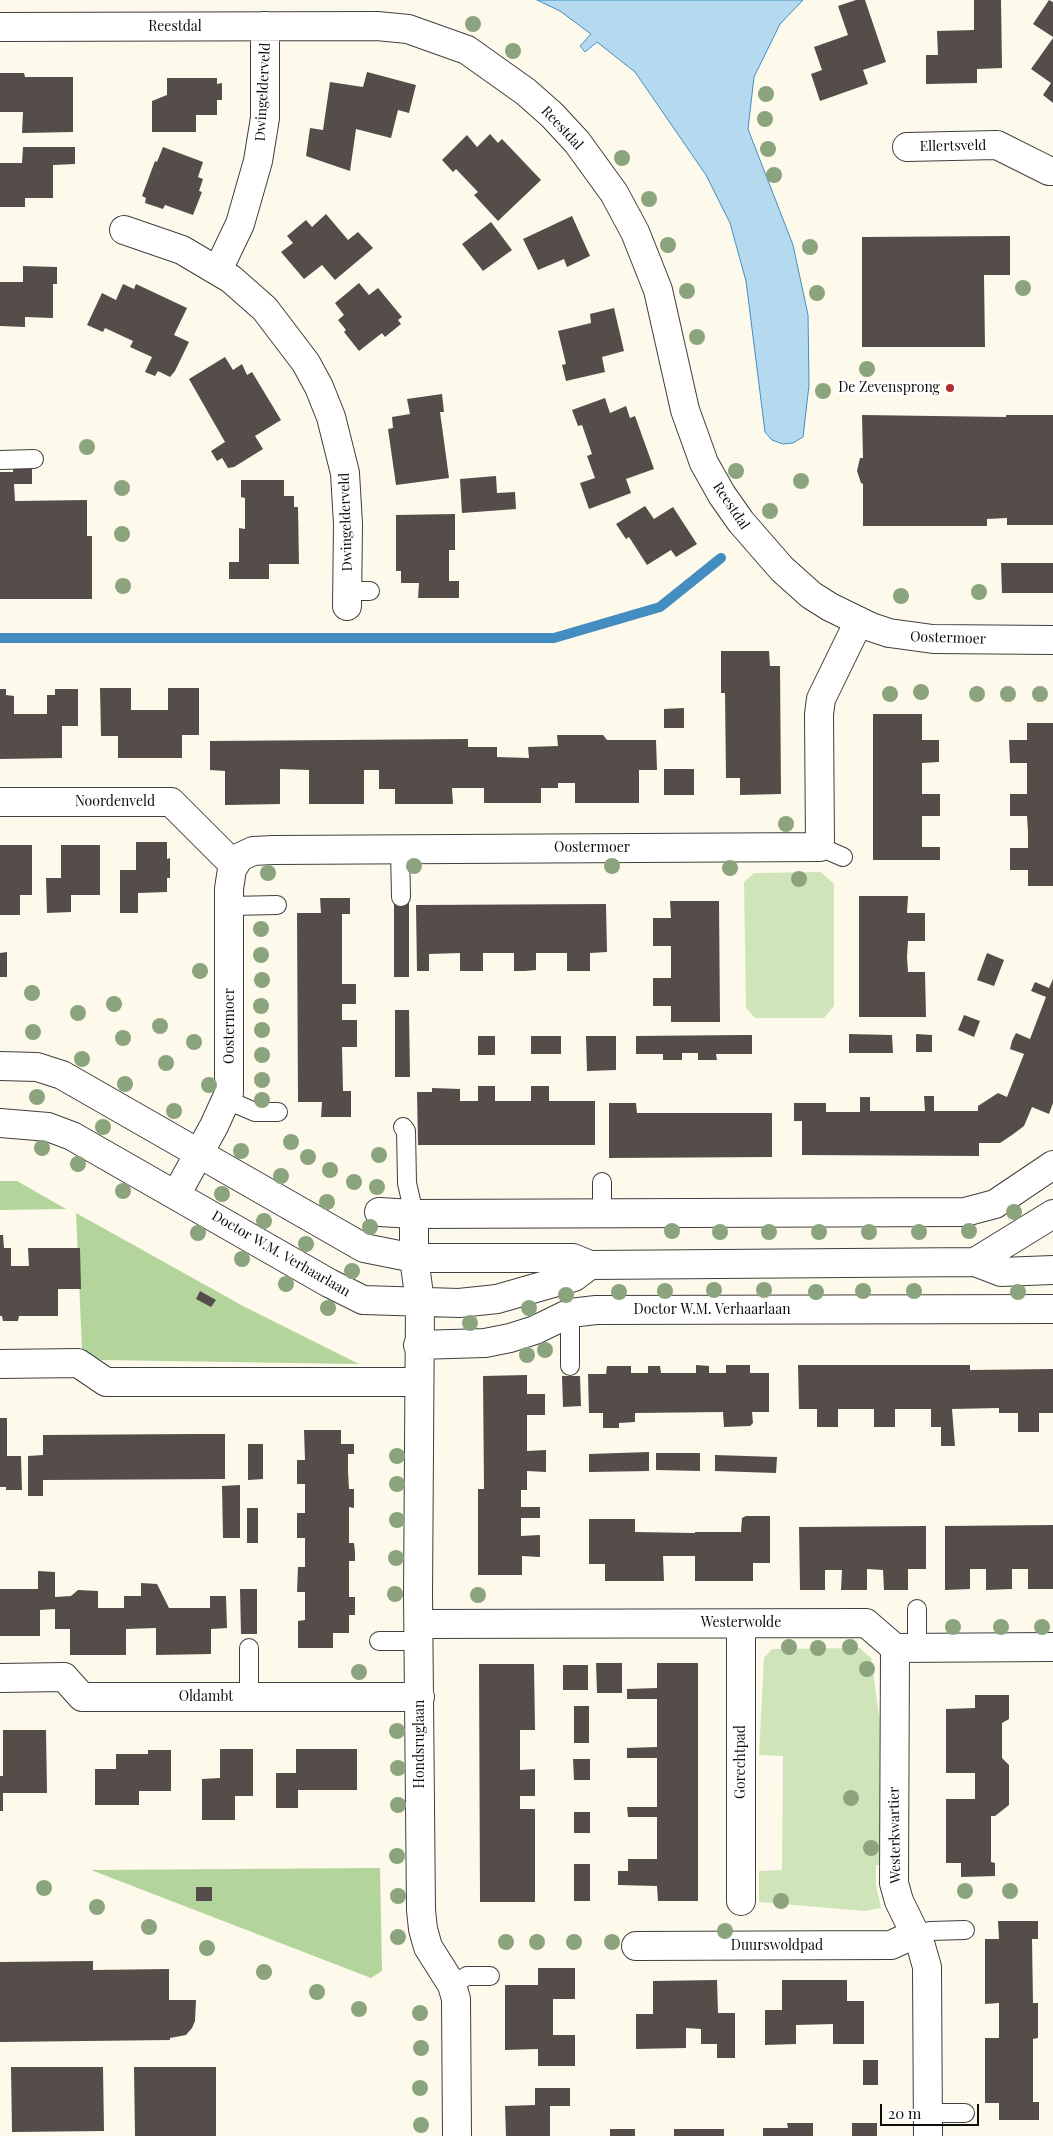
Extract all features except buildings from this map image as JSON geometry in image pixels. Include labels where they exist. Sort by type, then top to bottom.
[{"type":"street","name":"Dwingelderveld","points":[[218,270],[240,224],[258,161],[265,111],[266,26]]},
{"type":"street","name":"Reestdal","points":[[0,27],[377,26],[408,29],[423,33],[453,44],[480,58],[552,114],[577,142],[607,182],[635,232],[650,266],[662,304],[685,410],[699,451],[722,495],[756,541],[782,570],[811,595],[858,621]]},
{"type":"street","name":"Ellertsveld","points":[[907,147],[997,145],[1049,171],[1053,171]]},
{"type":"street","name":"Dwingelderveld","points":[[124,230],[174,247],[218,270],[242,288],[277,323],[306,363],[324,399],[336,431],[345,473],[348,524],[359,596]]},
{"type":"street","name":"Oostermoer","points":[[199,1154],[227,1100],[230,1080],[230,880],[234,864],[240,857],[254,851],[400,849],[832,852],[819,714],[821,699],[858,621],[889,633],[921,639],[1053,640]]},
{"type":"street","name":"Noordenveld","points":[[0,802],[170,802],[234,864]]},
{"type":"street","points":[[0,1066],[31,1066],[47,1069],[62,1075],[364,1248],[414,1258],[573,1258],[590,1265],[974,1262],[1001,1272],[1053,1270]]},
{"type":"street","name":"Doctor W.M. Verhaarlaan","points":[[0,1123],[33,1125],[61,1132],[90,1145],[353,1296],[373,1302],[459,1303],[504,1297],[574,1277],[590,1265]]},
{"type":"street","points":[[176,1194],[199,1154]]},
{"type":"street","points":[[379,1212],[414,1214],[965,1212],[995,1204],[1053,1165]]},
{"type":"street","points":[[414,1214],[414,1258],[420,1302],[418,1345]]},
{"type":"street","points":[[974,1262],[1053,1214]]},
{"type":"street","name":"Doctor W.M. Verhaarlaan","points":[[418,1345],[479,1344],[510,1338],[535,1330],[570,1313],[596,1310],[1053,1309]]},
{"type":"street","name":"Hondsruglaan","points":[[418,1345],[421,1910],[423,1929],[431,1952],[452,1985],[456,1999],[457,2136]]},
{"type":"street","points":[[0,1364],[78,1363],[106,1382],[418,1382]]},
{"type":"street","name":"Westerwolde","points":[[419,1632],[740,1624],[866,1623],[906,1648]]},
{"type":"street","name":"Gorechtpad","points":[[740,1624],[740,1901]]},
{"type":"street","points":[[906,1648],[1053,1647]]},
{"type":"street","name":"Westerkwartier","points":[[906,1648],[894,1882],[899,1900],[925,1955],[927,1967],[928,2124]]},
{"type":"street","name":"Oldambt","points":[[0,1678],[64,1677],[82,1697],[420,1697]]},
{"type":"street","name":"Duurswoldpad","points":[[636,1951],[891,1945],[916,1934]]},
{"type":"lane","points":[[0,460],[34,459]]},
{"type":"lane","points":[[400,849],[401,897]]},
{"type":"lane","points":[[229,906],[277,905]]},
{"type":"lane","points":[[227,1100],[255,1112],[278,1112]]},
{"type":"lane","points":[[403,1126],[406,1131],[407,1183],[414,1214]]},
{"type":"lane","points":[[602,1182],[602,1213]]},
{"type":"lane","points":[[570,1313],[570,1366]]},
{"type":"lane","points":[[906,1648],[917,1609]]},
{"type":"lane","points":[[379,1641],[419,1632]]},
{"type":"lane","points":[[249,1648],[249,1697]]},
{"type":"lane","points":[[916,1934],[930,1931],[964,1930]]},
{"type":"lane","points":[[452,1985],[467,1976],[490,1976]]},
{"type":"lane","points":[[928,2124],[965,2113]]},
{"type":"green space","points":[[821,872],[834,884],[834,1006],[824,1018],[755,1018],[746,1008],[744,882],[754,873]]},
{"type":"green space","points":[[0,1181],[17,1181],[66,1209],[0,1210]]},
{"type":"green space","points":[[76,1213],[243,1306],[359,1364],[101,1360],[82,1349]]},
{"type":"green space","points":[[860,1648],[871,1658],[882,1736],[883,1865],[876,1865],[876,1885],[881,1908],[865,1911],[759,1902],[759,1871],[782,1870],[783,1756],[759,1755],[764,1658],[772,1649]]},
{"type":"green space","points":[[380,1868],[382,1971],[371,1978],[91,1870]]},
{"type":"water","points":[[537,0],[803,0],[780,24],[754,77],[748,129],[793,245],[808,315],[809,385],[803,437],[793,443],[783,444],[772,440],[765,432],[746,281],[730,223],[706,175],[635,72],[597,42],[585,52],[580,46],[591,34],[560,11]]},
{"type":"waterway","points":[[0,638],[554,638],[660,607],[721,558]]},
{"type":"place","name":"De Zevensprong","points":[[950,388]]}]
